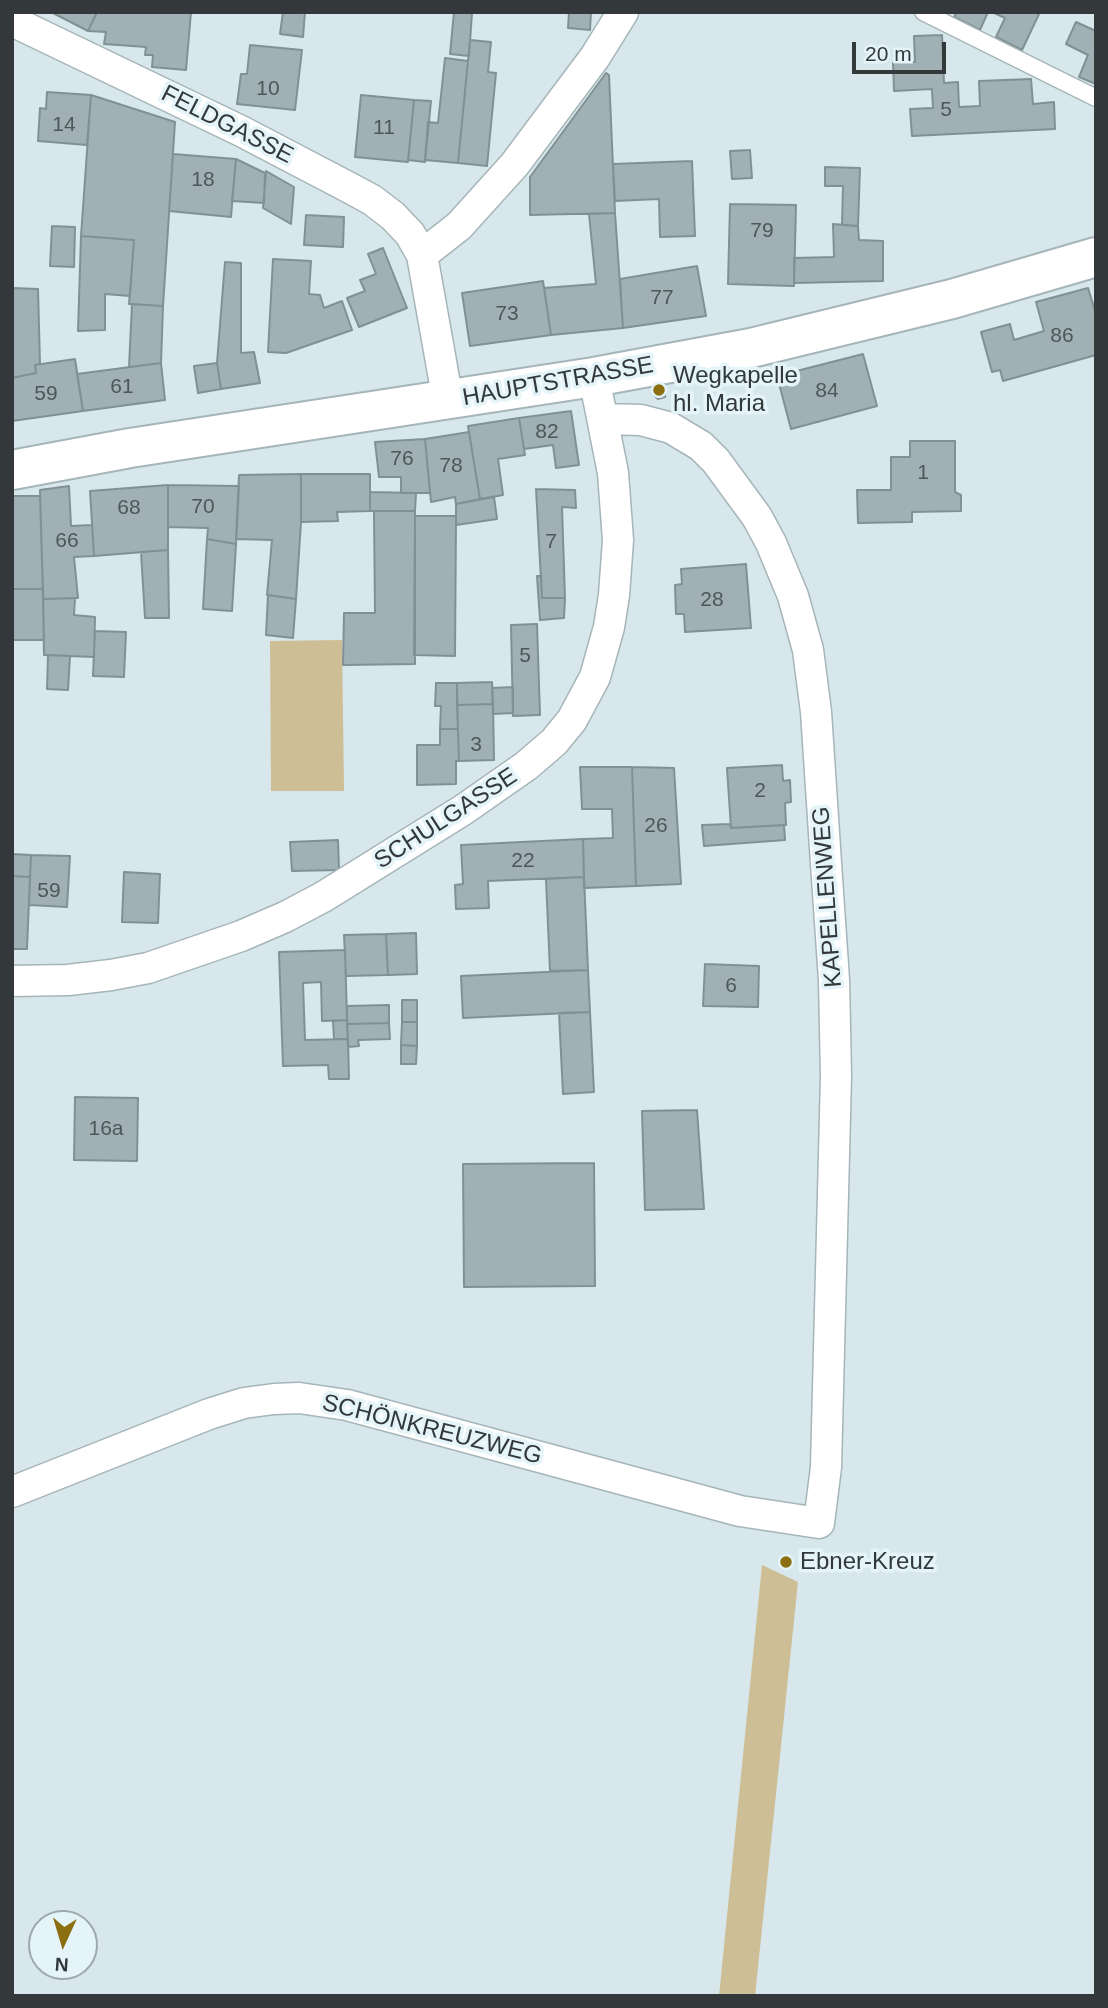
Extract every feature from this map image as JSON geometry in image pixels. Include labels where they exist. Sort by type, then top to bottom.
[{"type":"main road","name":"HAUPTSTRASSE","points":[[12,470],[130,448],[594,377],[751,348],[952,299],[1096,257]]},
{"type":"street","points":[[422,255],[459,226],[515,164],[588,67],[623,12]]},
{"type":"street","name":"FELDGASSE","points":[[12,21],[241,131],[372,200],[393,216],[410,234],[422,255],[448,401]]},
{"type":"street","points":[[594,377],[604,419]]},
{"type":"street","name":"SCHULGASSE","points":[[12,981],[68,980],[148,968],[274,922],[333,891],[463,810],[526,766],[554,742],[583,702],[599,666],[609,627],[618,540],[613,473],[604,419]]},
{"type":"street","name":"KAPELLENWEG","points":[[604,419],[641,420],[671,428],[701,446],[716,461],[757,517],[771,543],[793,596],[808,650],[816,712],[834,980],[836,1076],[826,1467],[819,1523]]},
{"type":"street","name":"SCHÖNKREUZWEG","points":[[12,1492],[209,1414],[244,1403],[299,1398],[347,1405],[740,1511],[819,1523]]},
{"type":"lane","points":[[923,12],[1096,98]]},
{"type":"shaded area","points":[[342,640],[344,791],[271,791],[270,641]]},
{"type":"shaded area","points":[[762,1565],[798,1582],[755,1996],[719,1996]]},
{"type":"building","points":[[51,12],[97,12],[88,31]]},
{"type":"building","points":[[97,12],[191,12],[186,70],[152,67],[153,55],[145,55],[146,47],[104,44],[106,32],[88,31]]},
{"type":"building","points":[[283,12],[305,12],[303,37],[280,34]]},
{"type":"building","points":[[454,12],[472,13],[469,56],[450,54]]},
{"type":"building","points":[[569,12],[591,12],[590,30],[568,28]]},
{"type":"building","points":[[957,12],[988,12],[980,30],[954,17]]},
{"type":"building","points":[[992,12],[1040,12],[1022,50],[996,37],[1005,18]]},
{"type":"building","points":[[1076,22],[1096,31],[1096,84],[1079,77],[1088,55],[1066,44]]},
{"type":"building","points":[[942,35],[944,83],[958,82],[959,107],[980,106],[979,81],[1031,79],[1033,104],[1054,102],[1055,129],[912,136],[910,109],[933,108],[932,89],[894,91],[893,63],[915,62],[914,36]]},
{"type":"building","points":[[470,40],[491,42],[488,72],[496,73],[487,166],[458,163]]},
{"type":"building","points":[[250,45],[302,50],[295,110],[237,104],[241,74],[247,74]]},
{"type":"building","points":[[445,58],[468,61],[458,163],[425,160],[428,122],[438,123]]},
{"type":"building","points":[[606,73],[609,75],[615,213],[530,215],[530,177]]},
{"type":"building","points":[[47,92],[91,95],[87,145],[38,141],[40,108],[46,109]]},
{"type":"building","points":[[91,95],[175,122],[163,306],[129,304],[134,240],[81,236]]},
{"type":"building","points":[[361,95],[414,100],[408,162],[355,157]]},
{"type":"building","points":[[414,100],[431,101],[425,162],[408,160]]},
{"type":"building","points":[[750,150],[752,178],[732,179],[730,151]]},
{"type":"building","points":[[173,154],[236,159],[231,217],[169,211]]},
{"type":"building","points":[[236,159],[265,173],[264,203],[232,201]]},
{"type":"building","points":[[692,161],[695,236],[660,237],[659,199],[615,201],[613,164]]},
{"type":"building","points":[[825,167],[860,168],[858,226],[842,225],[843,186],[825,186]]},
{"type":"building","points":[[266,171],[294,187],[291,224],[263,208]]},
{"type":"building","points":[[730,204],[796,205],[794,286],[728,284]]},
{"type":"building","points":[[615,213],[623,328],[551,335],[544,288],[596,284],[589,214]]},
{"type":"building","points":[[306,215],[344,217],[343,247],[304,245]]},
{"type":"building","points":[[833,224],[858,226],[859,240],[883,241],[883,281],[794,283],[794,258],[834,257]]},
{"type":"building","points":[[52,226],[75,227],[74,267],[50,266]]},
{"type":"building","points":[[81,236],[134,240],[130,296],[105,294],[105,330],[78,331]]},
{"type":"building","points":[[383,248],[407,308],[359,327],[347,298],[365,291],[360,280],[376,274],[368,254]]},
{"type":"building","points":[[273,259],[311,261],[309,294],[320,295],[324,308],[342,301],[352,330],[286,353],[268,352]]},
{"type":"building","points":[[225,262],[241,263],[241,353],[254,352],[260,383],[221,389],[217,363]]},
{"type":"building","points":[[697,266],[706,316],[623,328],[620,279]]},
{"type":"building","points":[[543,281],[551,335],[470,346],[462,293]]},
{"type":"building","points":[[12,288],[38,289],[40,364],[35,365],[36,373],[12,378]]},
{"type":"building","points":[[1088,288],[1096,314],[1096,355],[1003,381],[1000,370],[992,372],[981,332],[1010,324],[1014,340],[1044,331],[1036,302]]},
{"type":"building","points":[[132,304],[163,306],[161,363],[129,367]]},
{"type":"building","points":[[863,354],[877,406],[791,429],[777,376]]},
{"type":"building","points":[[75,359],[83,411],[12,421],[12,378],[36,373],[35,365]]},
{"type":"building","points":[[161,363],[165,400],[83,411],[77,374]]},
{"type":"building","points":[[217,363],[221,389],[198,393],[194,366]]},
{"type":"building","name":"Wegkapelle hl. Maria","points":[[664,385],[665,397],[658,399],[652,388]]},
{"type":"building","points":[[571,411],[579,465],[556,468],[553,445],[524,449],[519,418]]},
{"type":"building","points":[[519,418],[525,455],[498,459],[503,495],[480,499],[468,426]]},
{"type":"building","points":[[469,432],[480,499],[456,504],[455,497],[431,502],[425,439]]},
{"type":"building","points":[[425,439],[430,493],[401,493],[401,477],[379,477],[375,442]]},
{"type":"building","points":[[910,441],[955,441],[955,492],[961,495],[961,511],[912,512],[912,522],[858,523],[857,490],[891,490],[891,457],[910,457]]},
{"type":"building","points":[[301,474],[296,599],[267,595],[272,540],[236,539],[239,475]]},
{"type":"building","points":[[301,474],[370,474],[370,511],[337,512],[338,521],[301,522]]},
{"type":"building","points":[[168,485],[239,486],[236,544],[207,539],[208,528],[168,527]]},
{"type":"building","points":[[168,485],[168,550],[94,556],[90,491]]},
{"type":"building","points":[[69,486],[71,526],[92,525],[94,556],[74,557],[78,598],[43,599],[40,490]]},
{"type":"building","points":[[536,489],[575,490],[576,508],[562,507],[565,598],[542,598]]},
{"type":"building","points":[[370,492],[416,493],[415,511],[370,511]]},
{"type":"building","points":[[12,496],[40,496],[43,589],[12,589]]},
{"type":"building","points":[[494,497],[497,519],[456,525],[456,504]]},
{"type":"building","points":[[374,511],[415,511],[415,664],[343,665],[344,613],[375,613]]},
{"type":"building","points":[[415,516],[456,516],[455,656],[414,655]]},
{"type":"building","points":[[207,539],[236,544],[232,611],[203,609]]},
{"type":"building","points":[[168,550],[169,618],[145,618],[141,552]]},
{"type":"building","points":[[746,564],[751,628],[685,632],[684,614],[676,614],[675,585],[682,584],[681,569]]},
{"type":"building","points":[[537,576],[541,576],[542,598],[565,598],[564,618],[540,620]]},
{"type":"building","points":[[12,589],[43,589],[44,640],[12,640]]},
{"type":"building","points":[[268,595],[296,599],[293,638],[266,635]]},
{"type":"building","points":[[75,598],[74,615],[95,617],[94,657],[44,655],[43,599]]},
{"type":"building","points":[[537,624],[540,715],[513,716],[511,625]]},
{"type":"building","points":[[95,631],[126,632],[124,677],[93,676]]},
{"type":"building","points":[[48,655],[70,656],[68,690],[47,689]]},
{"type":"building","points":[[492,682],[493,704],[457,705],[457,683]]},
{"type":"building","points":[[436,683],[457,683],[458,729],[440,729],[441,706],[435,706]]},
{"type":"building","points":[[513,687],[513,713],[493,714],[492,688]]},
{"type":"building","points":[[493,704],[494,760],[459,761],[457,705]]},
{"type":"building","points":[[440,729],[458,729],[459,761],[456,761],[456,784],[417,785],[417,745],[440,745]]},
{"type":"building","points":[[782,765],[783,781],[790,780],[791,802],[785,803],[786,825],[731,828],[727,768]]},
{"type":"building","points":[[580,767],[632,767],[636,886],[584,888],[583,839],[613,838],[612,809],[582,809]]},
{"type":"building","points":[[632,767],[674,768],[681,884],[636,886]]},
{"type":"building","points":[[730,824],[731,828],[784,825],[785,840],[704,846],[702,825]]},
{"type":"building","points":[[583,839],[584,877],[488,881],[489,908],[456,909],[455,885],[463,884],[461,845]]},
{"type":"building","points":[[338,840],[339,870],[292,871],[290,842]]},
{"type":"building","points":[[12,854],[31,855],[30,877],[12,876]]},
{"type":"building","points":[[31,855],[70,856],[67,907],[29,905]]},
{"type":"building","points":[[124,872],[160,874],[158,923],[122,922]]},
{"type":"building","points":[[12,876],[30,877],[27,949],[12,949]]},
{"type":"building","points":[[584,877],[588,970],[550,971],[546,879]]},
{"type":"building","points":[[416,933],[417,974],[388,975],[386,934]]},
{"type":"building","points":[[386,934],[388,975],[346,976],[344,935]]},
{"type":"building","points":[[345,950],[347,1020],[322,1021],[321,982],[303,983],[305,1040],[348,1039],[349,1079],[329,1079],[328,1065],[283,1066],[279,952]]},
{"type":"building","points":[[705,964],[759,966],[758,1007],[703,1006]]},
{"type":"building","points":[[588,970],[590,1012],[463,1018],[461,976]]},
{"type":"building","points":[[402,1000],[417,1000],[417,1022],[402,1022]]},
{"type":"building","points":[[389,1005],[389,1023],[347,1024],[347,1006]]},
{"type":"building","points":[[590,1012],[594,1092],[563,1094],[559,1013]]},
{"type":"building","points":[[347,1020],[348,1039],[334,1039],[333,1021]]},
{"type":"building","points":[[402,1022],[417,1022],[417,1046],[401,1045]]},
{"type":"building","points":[[389,1023],[390,1039],[358,1040],[359,1046],[348,1047],[347,1024]]},
{"type":"building","points":[[401,1045],[417,1046],[416,1064],[401,1064]]},
{"type":"building","points":[[75,1097],[138,1098],[137,1161],[74,1160]]},
{"type":"building","points":[[697,1110],[704,1209],[645,1210],[642,1111]]},
{"type":"building","points":[[594,1163],[595,1286],[464,1287],[463,1164]]},
{"type":"place","name":"Wegkapelle hl. Maria","points":[[659,390]]},
{"type":"place","name":"Ebner-Kreuz","points":[[786,1562]]}]
